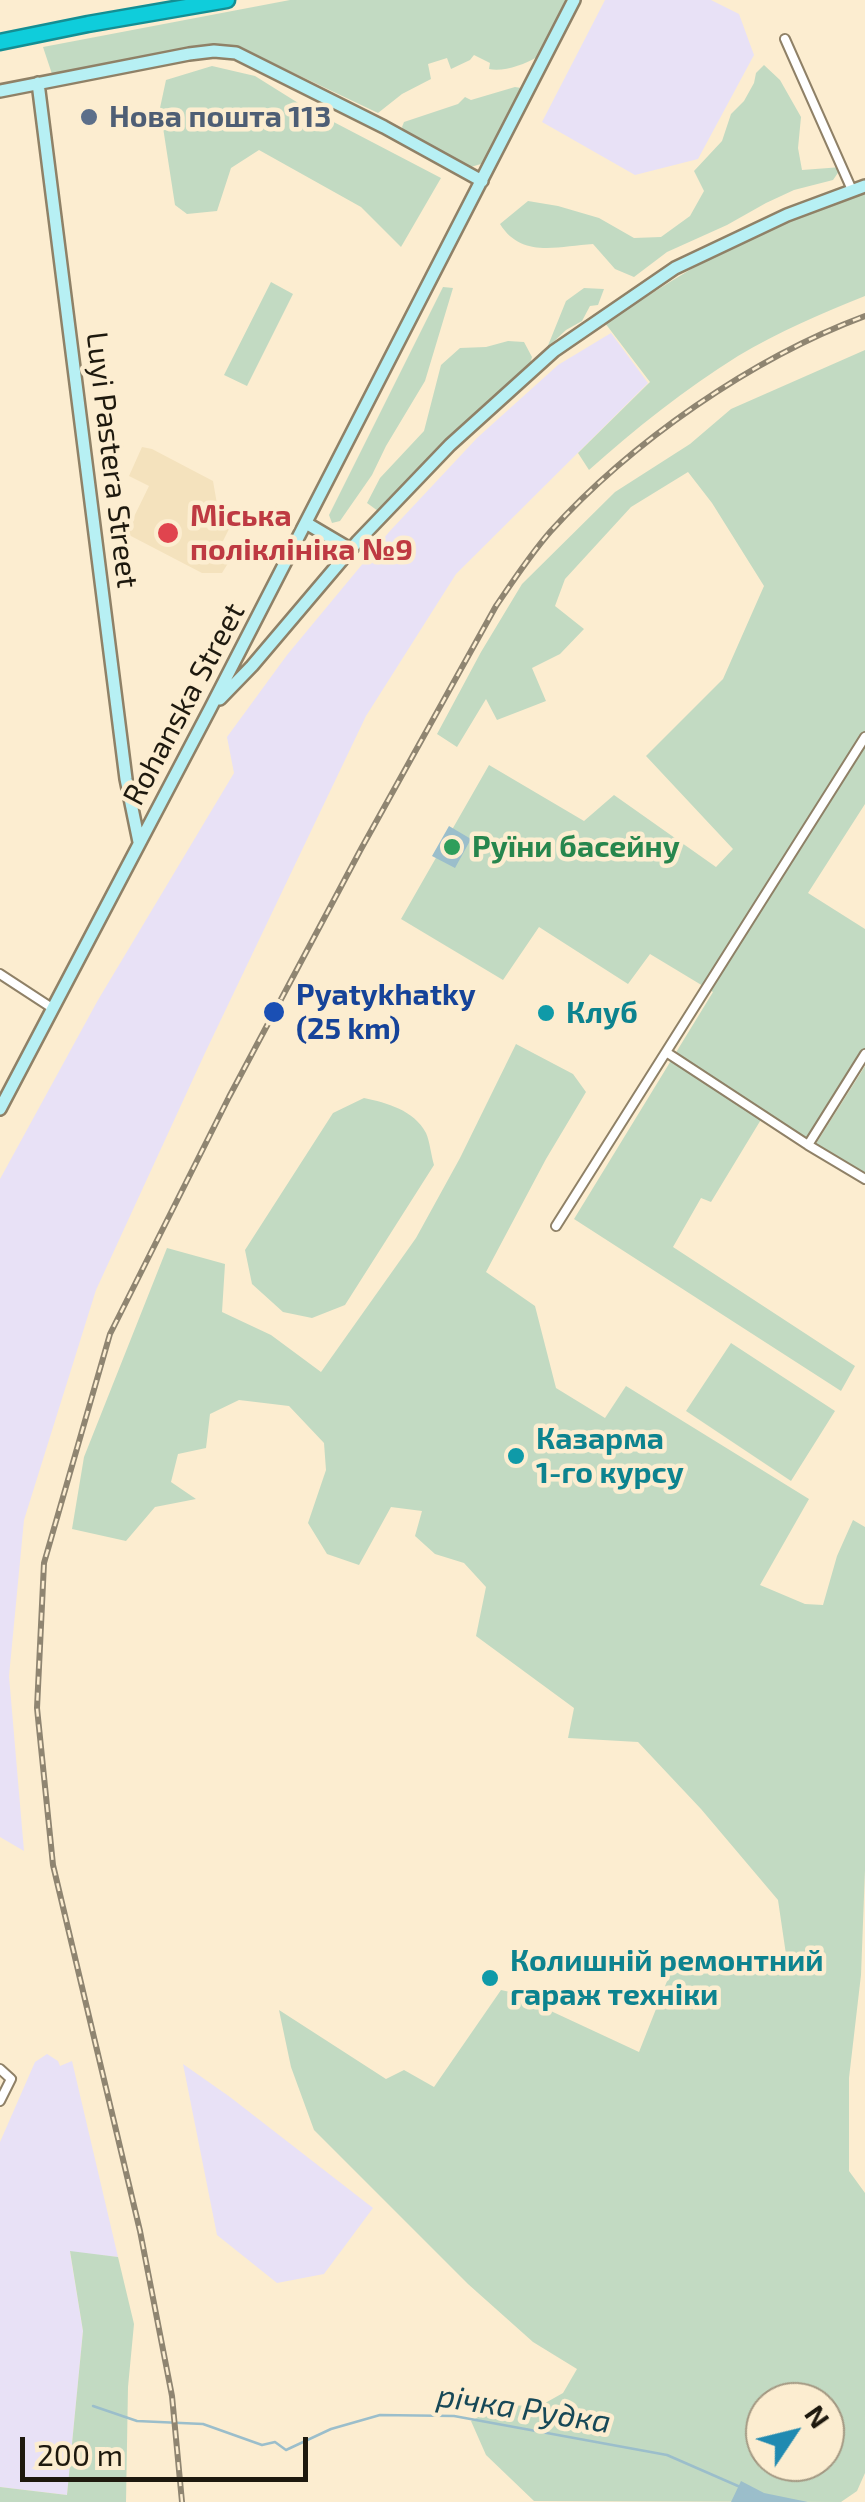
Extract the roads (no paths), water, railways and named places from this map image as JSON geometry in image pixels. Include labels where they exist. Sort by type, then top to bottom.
[{"type":"highway","points":[[0,42],[227,0]]},
{"type":"street","name":"Rohanska Street","points":[[0,1109],[574,0]]},
{"type":"street","points":[[210,709],[252,666],[350,549],[538,364],[676,268],[787,215],[858,188],[785,39]]},
{"type":"street","points":[[0,91],[188,54],[236,53],[482,181]]},
{"type":"street","name":"Luyi Pastera Street","points":[[38,83],[126,778],[139,843]]},
{"type":"street","points":[[306,523],[350,549]]},
{"type":"street","points":[[556,1226],[865,737]]},
{"type":"street","points":[[0,974],[52,1008]]},
{"type":"street","points":[[666,1052],[865,1179]]},
{"type":"street","points":[[808,1145],[865,1054]]},
{"type":"street","points":[[0,2070],[11,2080],[0,2101]]},
{"type":"water","name":"Руїни басейну","points":[[449,826],[471,839],[455,868],[432,856]]},
{"type":"water","points":[[741,2481],[764,2493],[808,2502],[731,2502]]},
{"type":"waterway","name":"річка Рудка","points":[[93,2406],[137,2421],[203,2424],[262,2445],[275,2442],[286,2450],[331,2429],[380,2415],[454,2416],[667,2455],[738,2486]]},
{"type":"railway","points":[[182,2502],[172,2396],[140,2231],[53,1865],[37,1708],[44,1563],[110,1334],[229,1097],[361,849],[496,606],[529,559],[582,499],[655,435],[737,379],[865,316]]},
{"type":"place","name":"Нова пошта 113","points":[[89,117]]},
{"type":"place","name":"Міська поліклініка №9","points":[[168,533]]},
{"type":"place","name":"Руїни басейну","points":[[452,847]]},
{"type":"place","name":"Pyatykhatky (25 km)","points":[[274,1012]]},
{"type":"place","name":"Клуб","points":[[546,1013]]},
{"type":"place","name":"Казарма 1-го курсу","points":[[516,1456]]},
{"type":"place","name":"Колишній ремонтний гараж техніки","points":[[490,1978]]}]
